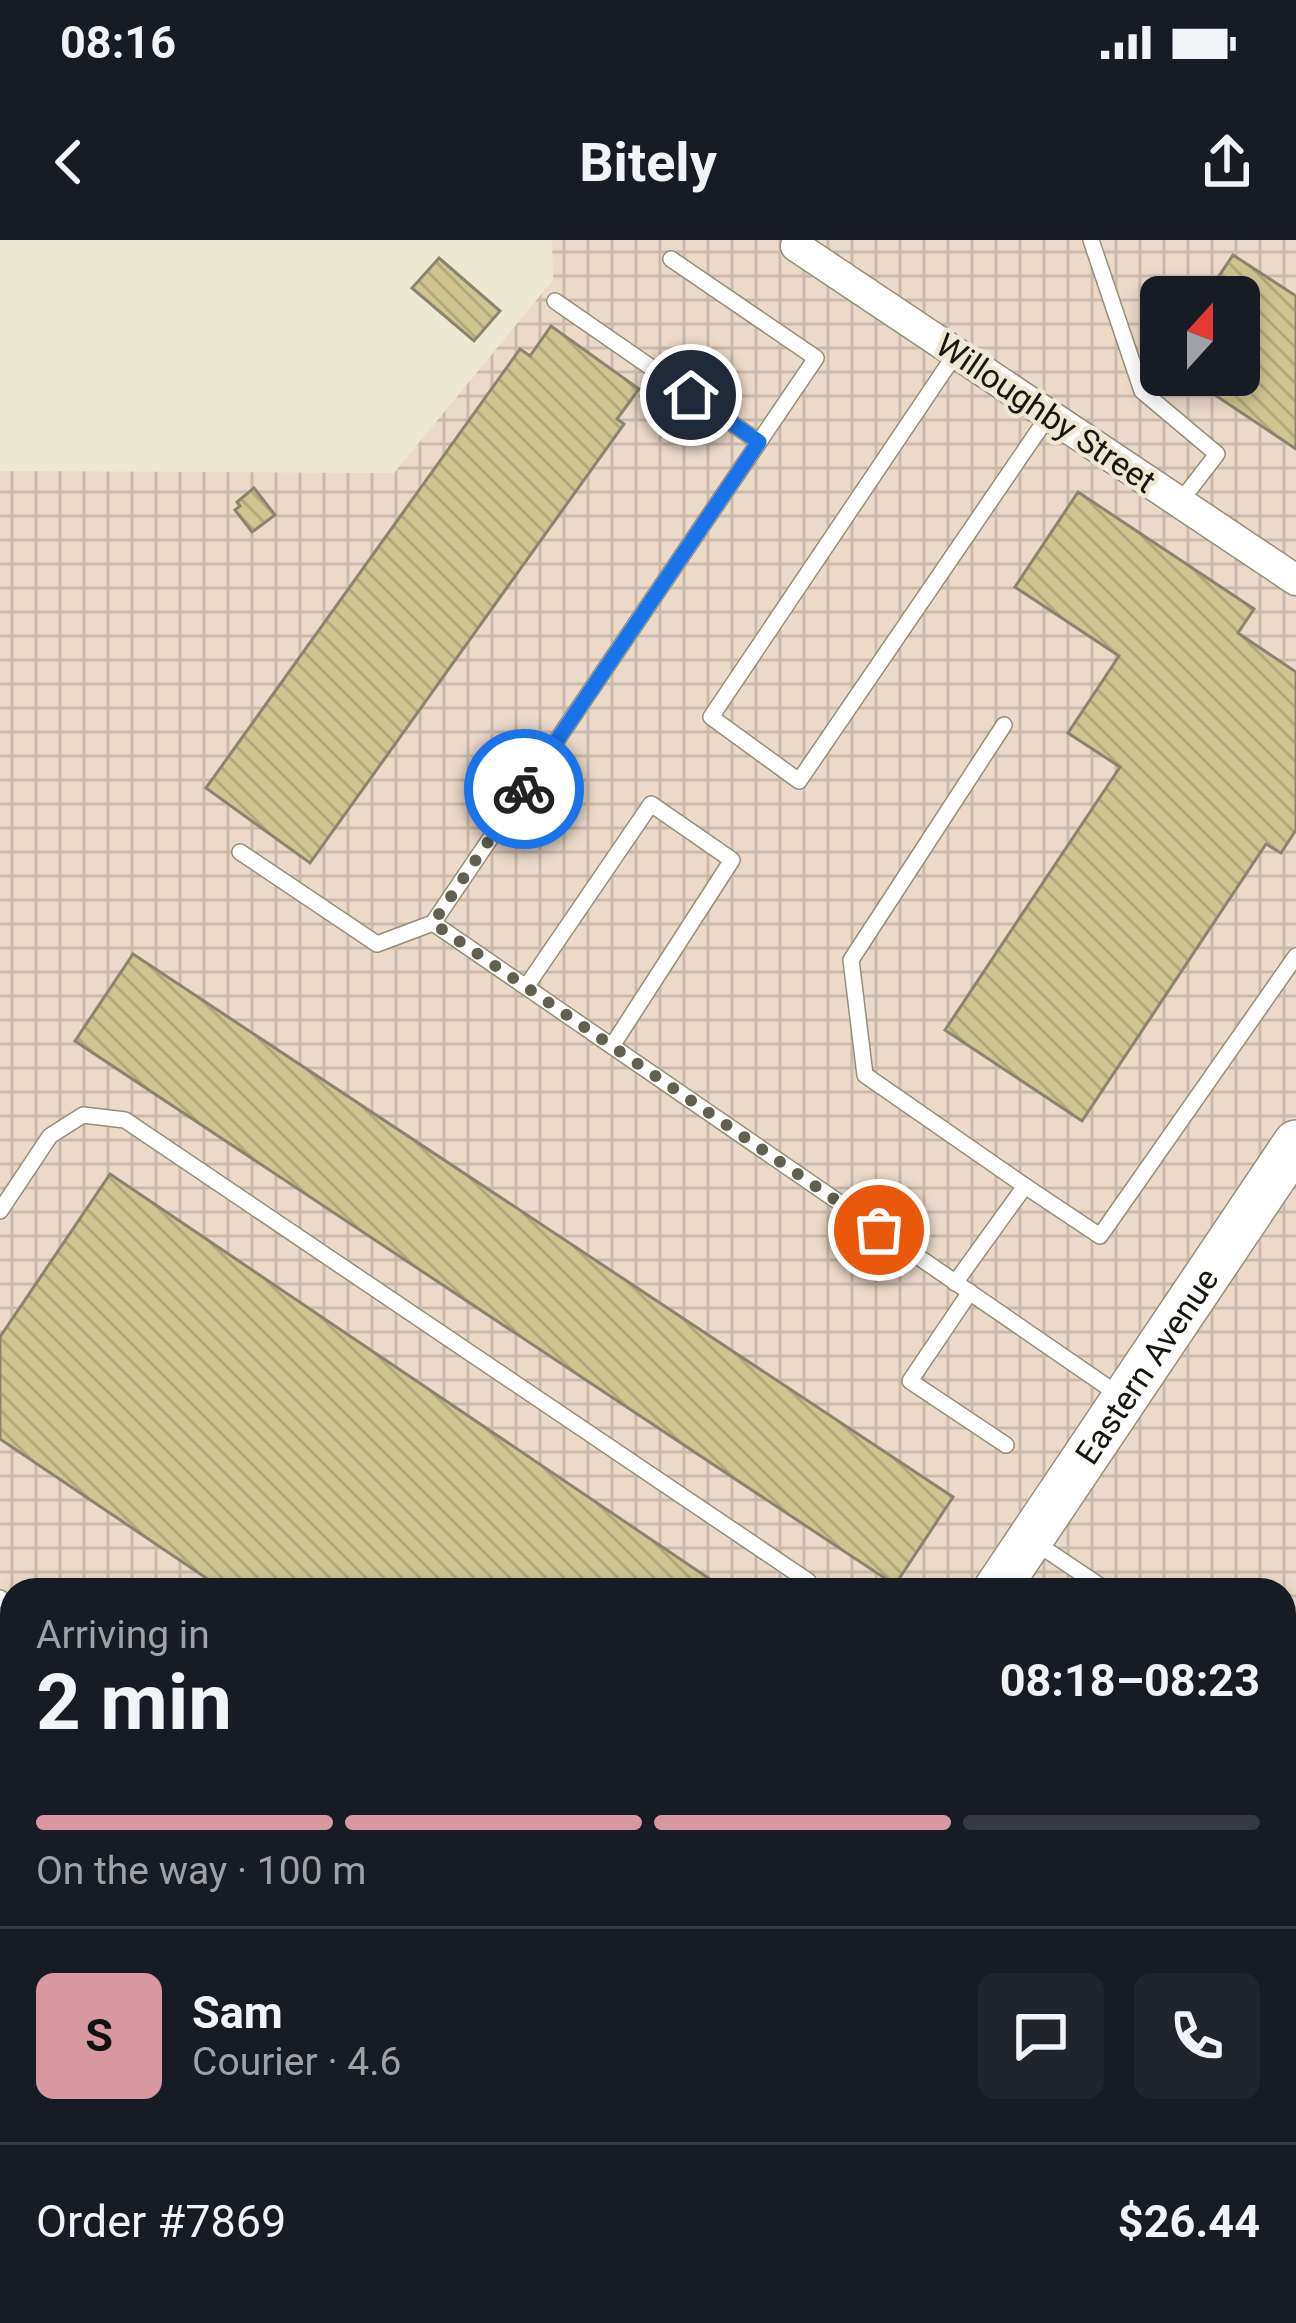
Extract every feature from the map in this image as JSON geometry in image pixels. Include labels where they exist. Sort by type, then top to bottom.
[{"type":"main road","name":"Eastern Avenue","points":[[1004,1578],[1296,1143]]},
{"type":"street","name":"Willoughby Street","points":[[792,243],[1296,580]]},
{"type":"lane","points":[[1091,240],[1142,391],[1217,454],[1180,502]]},
{"type":"lane","points":[[240,852],[377,944],[433,923],[816,358],[671,259]]},
{"type":"lane","points":[[555,301],[759,442]]},
{"type":"lane","points":[[956,352],[711,717],[799,781],[1049,415]]},
{"type":"lane","points":[[1004,725],[851,960],[865,1075],[1100,1236],[1296,956]]},
{"type":"lane","points":[[526,987],[651,804],[732,860],[612,1046]]},
{"type":"lane","points":[[433,923],[1124,1399]]},
{"type":"lane","points":[[0,1211],[50,1136],[83,1115],[125,1120],[804,1578]]},
{"type":"lane","points":[[1006,1445],[910,1381],[1025,1186]]},
{"type":"lane","points":[[1030,1539],[1088,1578]]},
{"type":"shaded area","points":[[552,240],[1296,240],[1296,1578],[0,1578],[0,471],[394,473],[553,280]]},
{"type":"building","points":[[1233,255],[1296,296],[1296,449],[1216,396],[1260,396],[1260,276],[1219,276]]},
{"type":"building","points":[[439,258],[500,311],[474,341],[412,288]]},
{"type":"building","points":[[551,326],[639,389],[617,419],[624,424],[310,863],[206,788],[520,349],[530,356]]},
{"type":"building","points":[[254,488],[275,515],[252,532],[235,510],[240,506],[237,502]]},
{"type":"building","points":[[1078,492],[1254,609],[1238,633],[1296,672],[1296,830],[1281,853],[1266,844],[1082,1121],[945,1030],[1120,767],[1068,733],[1119,656],[1015,587]]},
{"type":"building","points":[[133,954],[953,1497],[900,1578],[884,1578],[75,1041]]},
{"type":"building","points":[[110,1174],[708,1578],[206,1578],[0,1439],[0,1337]]},
{"type":"way so far","points":[[524,789],[433,923],[879,1230]]},
{"type":"route","points":[[524,789],[759,442],[691,395]]}]
